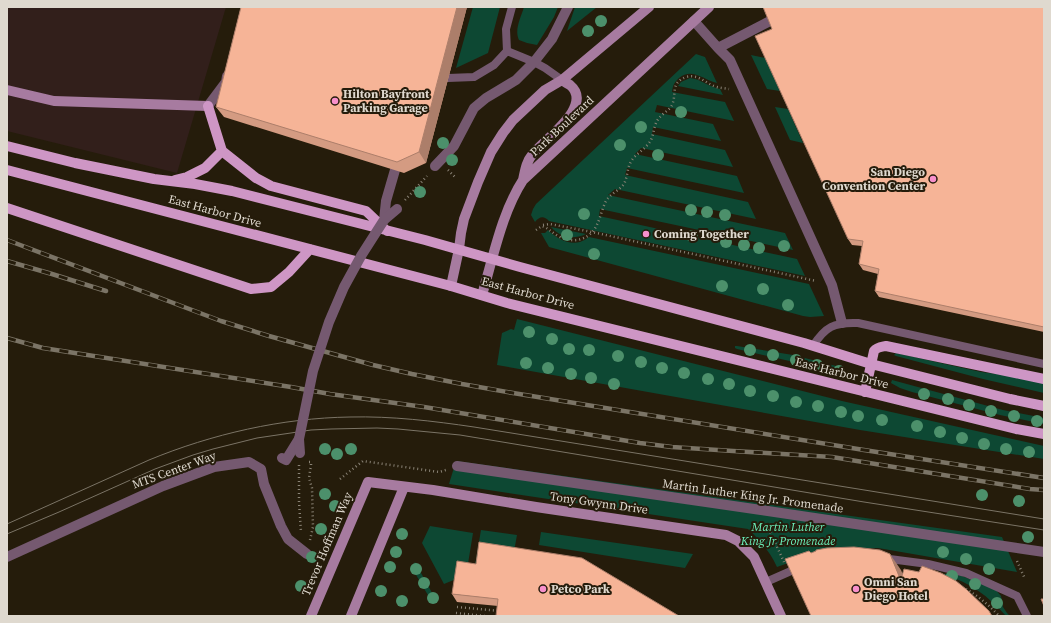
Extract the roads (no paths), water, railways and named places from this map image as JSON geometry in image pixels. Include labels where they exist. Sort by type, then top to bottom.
[{"type":"main road","points":[[208,106],[222,151],[256,178],[271,186],[366,211],[387,231]]},
{"type":"main road","name":"East Harbor Drive","points":[[7,146],[75,163],[232,191],[459,250],[520,268],[813,346],[871,364],[1010,399],[1044,406]]},
{"type":"main road","points":[[170,181],[187,177],[205,168],[222,151]]},
{"type":"main road","name":"East Harbor Drive","points":[[7,170],[451,286],[522,306],[865,392],[1016,429],[1044,434]]},
{"type":"main road","points":[[7,208],[251,289],[271,287],[289,272],[310,249]]},
{"type":"main road","points":[[865,392],[874,351],[876,348],[886,346],[1044,379]]},
{"type":"street","points":[[435,166],[454,146],[467,124],[474,108],[486,98],[516,80],[534,62],[552,39],[568,7]]},
{"type":"street","points":[[451,286],[465,215],[496,142],[513,120],[545,90],[562,80],[649,7]]},
{"type":"street","name":"Park Boulevard","points":[[482,295],[502,228],[515,193],[523,180],[709,7]]},
{"type":"street","points":[[694,21],[730,60],[832,285],[842,324]]},
{"type":"street","points":[[718,48],[770,21]]},
{"type":"street","points":[[7,90],[54,101],[208,106],[226,82],[230,67]]},
{"type":"street","points":[[523,180],[527,162],[532,154],[554,134],[572,113],[577,102],[577,96],[574,90],[562,80]]},
{"type":"street","points":[[384,220],[386,201],[395,170]]},
{"type":"street","points":[[300,453],[299,439],[312,372],[328,322],[344,287],[361,256],[384,220],[397,209]]},
{"type":"street","points":[[282,458],[286,460],[299,439]]},
{"type":"street","name":"MTS Center Way","points":[[7,557],[163,486],[214,467],[249,462],[261,469],[264,484],[281,526],[288,539],[307,554]]},
{"type":"street","name":"Martin Luther King Jr. Promenade","points":[[457,466],[1044,552]]},
{"type":"street","name":"Tony Gwynn Drive","points":[[368,482],[434,490],[536,507],[726,535],[738,541],[754,557],[781,616]]},
{"type":"street","name":"Trevor Hoffman Way","points":[[312,616],[368,482]]},
{"type":"street","points":[[351,616],[404,487]]},
{"type":"lane","points":[[448,78],[474,77],[494,65],[507,51],[506,29],[512,7]]},
{"type":"lane","points":[[507,51],[534,62],[562,80]]},
{"type":"lane","points":[[813,346],[823,332],[831,327],[842,324],[858,323],[1044,364]]},
{"type":"lane","points":[[874,557],[928,564],[966,574],[1017,596],[1027,616]]},
{"type":"lane","points":[[766,582],[805,565]]},
{"type":"tram line","points":[[7,524],[149,460],[197,442],[273,424],[299,420],[350,417],[412,419],[474,427],[1044,519]]},
{"type":"tram line","points":[[7,534],[155,469],[213,449],[257,438],[311,430],[377,428],[460,435],[864,502],[1044,530]]},
{"type":"railway","points":[[7,240],[221,321],[373,365],[412,374],[513,393],[1044,478]]},
{"type":"railway","points":[[7,261],[106,291]]},
{"type":"railway","points":[[7,338],[43,348],[330,394],[424,407],[640,443],[672,447],[832,457],[1044,490]]},
{"type":"place","name":"Hilton Bayfront Parking Garage","points":[[335,101]]},
{"type":"place","name":"San Diego Convention Center","points":[[933,179]]},
{"type":"place","name":"Coming Together","points":[[646,234]]},
{"type":"place","name":"Petco Park","points":[[543,589]]},
{"type":"place","name":"Omni San Diego Hotel","points":[[856,589]]},
{"type":"park label","name":"Martin Luther King Jr Promenade","points":[[788,534]]}]
